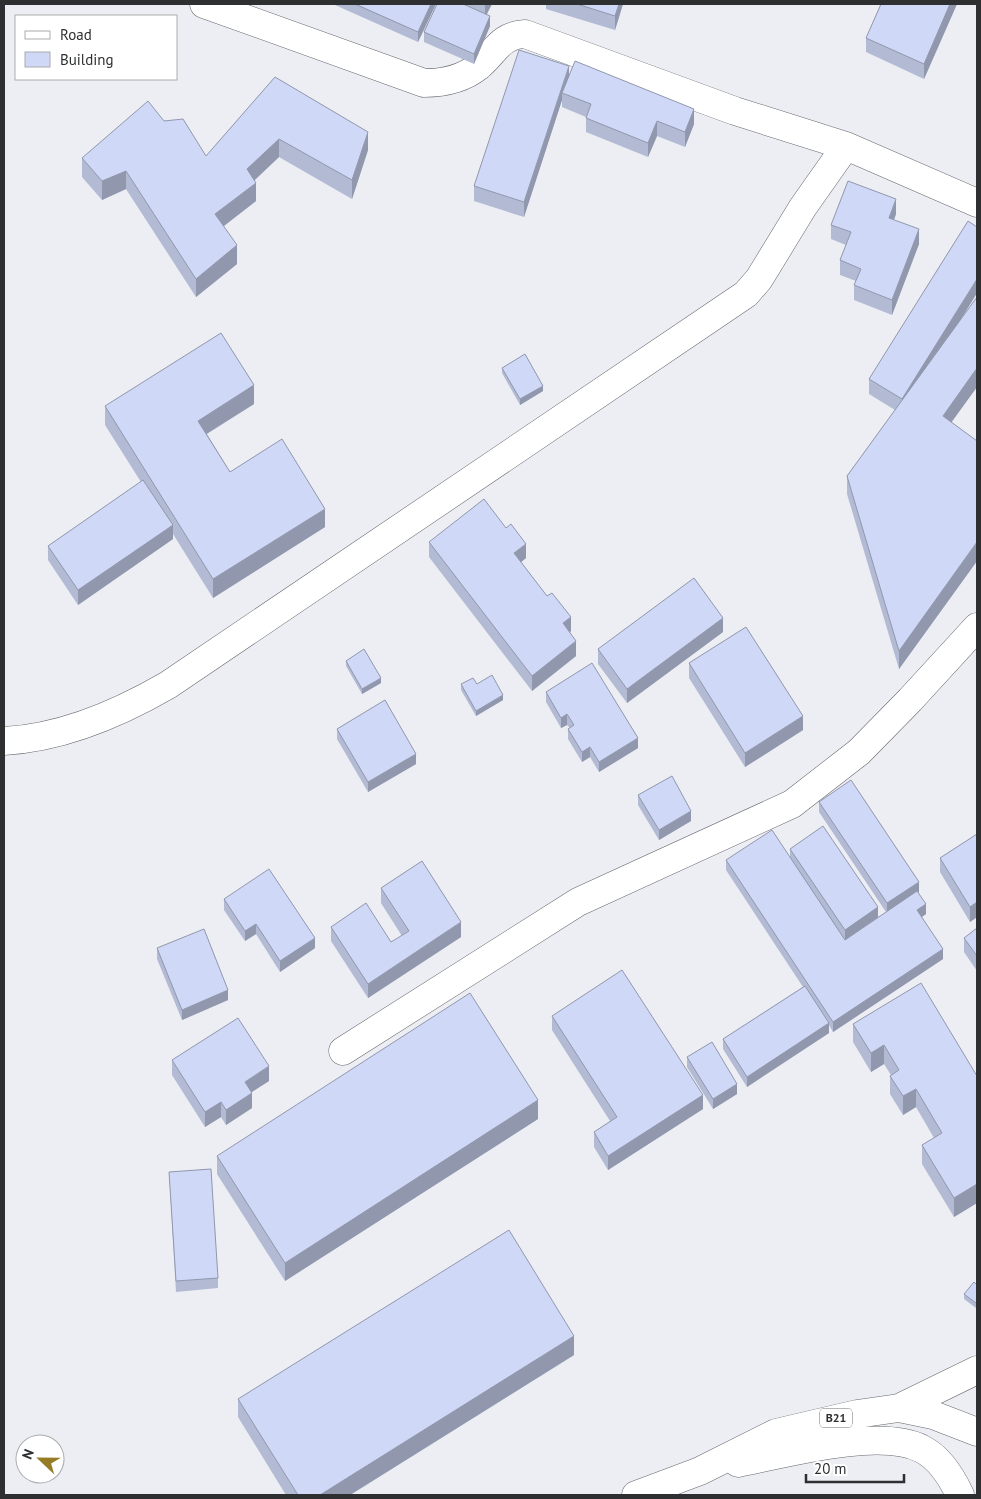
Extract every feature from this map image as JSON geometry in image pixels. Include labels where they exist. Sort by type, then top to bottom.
[{"type":"main road","points":[[204,4],[424,83],[447,81],[466,74],[478,67],[506,38],[525,34],[735,112],[846,146],[977,204]]},
{"type":"main road","points":[[4,741],[33,739],[109,715],[168,684],[746,294],[759,279],[803,207],[846,146]]},
{"type":"main road","points":[[343,1051],[578,902],[792,804],[858,752],[910,700],[977,627]]},
{"type":"main road","name":"B21","points":[[636,1495],[700,1471],[776,1433],[857,1414],[899,1408],[977,1370]]},
{"type":"main road","name":"B21","points":[[899,1408],[932,1415],[977,1432]]},
{"type":"main road","name":"B21","points":[[700,1471],[811,1447],[860,1441],[909,1443],[924,1450],[943,1467],[960,1495]]},
{"type":"building","points":[[355,4],[431,4],[418,32]]},
{"type":"building","points":[[437,4],[463,4],[490,16],[474,54],[424,32]]},
{"type":"building","points":[[577,4],[619,4],[615,16]]},
{"type":"building","points":[[881,4],[950,4],[924,64],[866,38]]},
{"type":"building","points":[[519,50],[569,66],[524,202],[474,186]]},
{"type":"building","points":[[575,61],[694,109],[685,132],[657,121],[648,143],[586,118],[591,104],[562,93]]},
{"type":"building","points":[[275,77],[368,132],[352,180],[279,139],[247,169],[256,183],[215,214],[237,245],[196,279],[126,171],[102,181],[82,158],[148,101],[164,121],[183,119],[206,156]]},
{"type":"building","points":[[848,181],[896,199],[889,218],[919,229],[892,300],[854,285],[861,269],[840,260],[851,232],[831,225]]},
{"type":"building","points":[[968,221],[977,227],[977,279],[902,399],[869,379]]},
{"type":"building","points":[[977,297],[977,368],[943,416],[977,441],[977,542],[899,651],[847,476]]},
{"type":"building","points":[[221,333],[254,385],[198,421],[230,472],[282,439],[325,509],[213,579],[105,406]]},
{"type":"building","points":[[525,354],[543,386],[520,399],[502,368]]},
{"type":"building","points":[[143,480],[173,525],[78,590],[48,546]]},
{"type":"building","points":[[484,499],[506,528],[511,524],[526,544],[514,553],[547,596],[552,593],[571,617],[563,623],[576,641],[532,676],[429,542]]},
{"type":"building","points":[[694,578],[723,618],[627,689],[598,649]]},
{"type":"building","points":[[746,627],[803,716],[745,753],[689,663]]},
{"type":"building","points":[[364,649],[381,678],[362,689],[346,661]]},
{"type":"building","points":[[592,663],[638,738],[599,762],[590,747],[582,752],[568,729],[574,725],[567,714],[561,718],[546,692]]},
{"type":"building","points":[[492,675],[503,695],[476,711],[461,684],[473,678],[477,684]]},
{"type":"building","points":[[385,700],[416,754],[368,782],[337,729]]},
{"type":"building","points":[[672,776],[691,811],[659,830],[638,795]]},
{"type":"building","points":[[851,780],[919,882],[887,903],[819,802]]},
{"type":"building","points":[[823,826],[878,907],[845,930],[790,849]]},
{"type":"building","points":[[772,830],[845,940],[917,891],[926,904],[917,910],[943,949],[833,1022],[726,860]]},
{"type":"building","points":[[977,834],[977,902],[970,907],[940,858]]},
{"type":"building","points":[[422,861],[461,922],[368,984],[331,927],[366,903],[391,942],[409,931],[381,888]]},
{"type":"building","points":[[269,869],[315,938],[280,961],[256,924],[245,931],[224,899]]},
{"type":"building","points":[[977,928],[977,956],[964,938]]},
{"type":"building","points":[[204,929],[228,990],[182,1010],[157,948]]},
{"type":"building","points":[[622,970],[703,1095],[608,1156],[594,1132],[617,1117],[552,1016]]},
{"type":"building","points":[[921,983],[977,1076],[977,1184],[954,1198],[922,1145],[942,1133],[916,1089],[903,1096],[890,1076],[899,1070],[884,1045],[871,1053],[853,1024]]},
{"type":"building","points":[[805,986],[829,1023],[747,1077],[723,1039]]},
{"type":"building","points":[[470,993],[538,1100],[285,1263],[217,1156]]},
{"type":"building","points":[[238,1018],[269,1066],[245,1082],[252,1093],[226,1110],[221,1102],[205,1112],[172,1060]]},
{"type":"building","points":[[712,1042],[737,1084],[713,1099],[687,1057]]},
{"type":"building","points":[[211,1169],[218,1278],[176,1281],[169,1172]]},
{"type":"building","points":[[509,1230],[574,1336],[320,1495],[298,1495],[238,1399]]},
{"type":"building","points":[[974,1282],[977,1285],[976,1303],[964,1294]]}]
